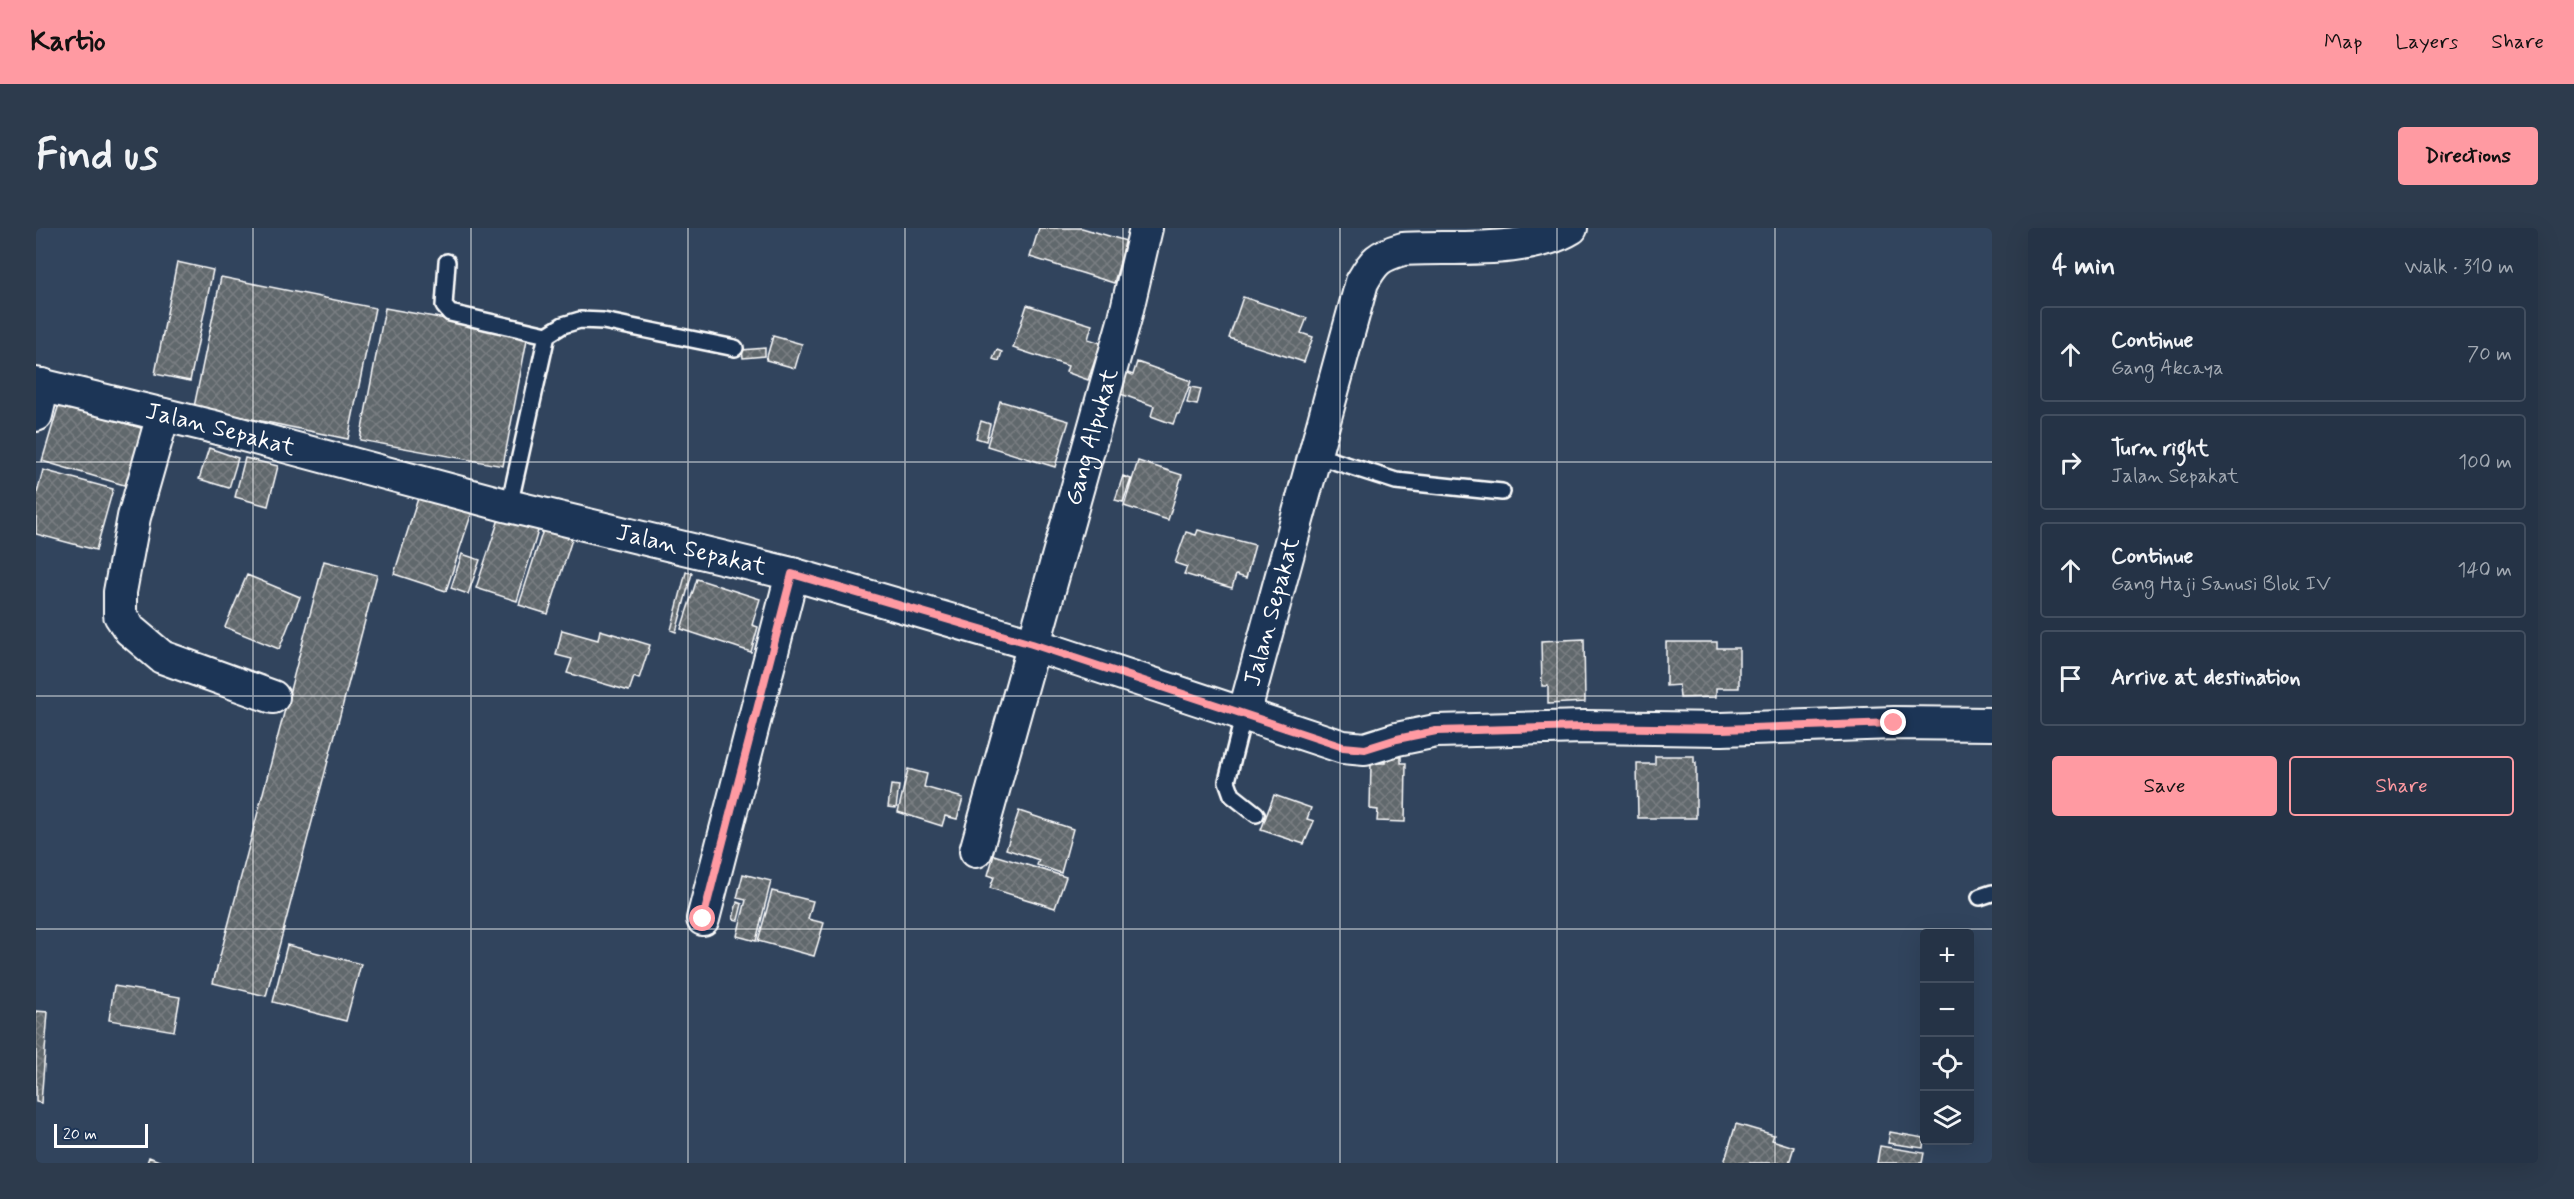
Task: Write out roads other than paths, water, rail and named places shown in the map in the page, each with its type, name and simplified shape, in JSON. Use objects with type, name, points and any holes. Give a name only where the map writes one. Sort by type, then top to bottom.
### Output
[{"type":"street","name":"Gang Alpukat","points":[[976,851],[1125,318],[1146,228]]},
{"type":"street","name":"Jalan Sepakat","points":[[38,395],[163,415],[509,506],[792,574],[1032,644],[1244,714],[1362,282],[1374,261],[1402,249],[1518,245],[1560,235],[1571,228]]},
{"type":"street","points":[[163,415],[134,517],[120,592],[120,615],[130,630],[162,657],[273,697]]},
{"type":"street","points":[[703,919],[792,574]]},
{"type":"street","points":[[1244,714],[1343,747],[1365,749],[1397,739],[1436,731],[1585,727],[1722,729],[1894,723],[1992,724]]},
{"type":"lane","points":[[447,262],[444,306],[450,313],[547,335]]},
{"type":"lane","points":[[509,506],[547,335],[563,324],[580,320],[603,321],[735,348]]},
{"type":"lane","points":[[1315,455],[1396,481],[1502,492]]},
{"type":"lane","points":[[1244,714],[1227,781],[1232,795],[1256,814]]}]
